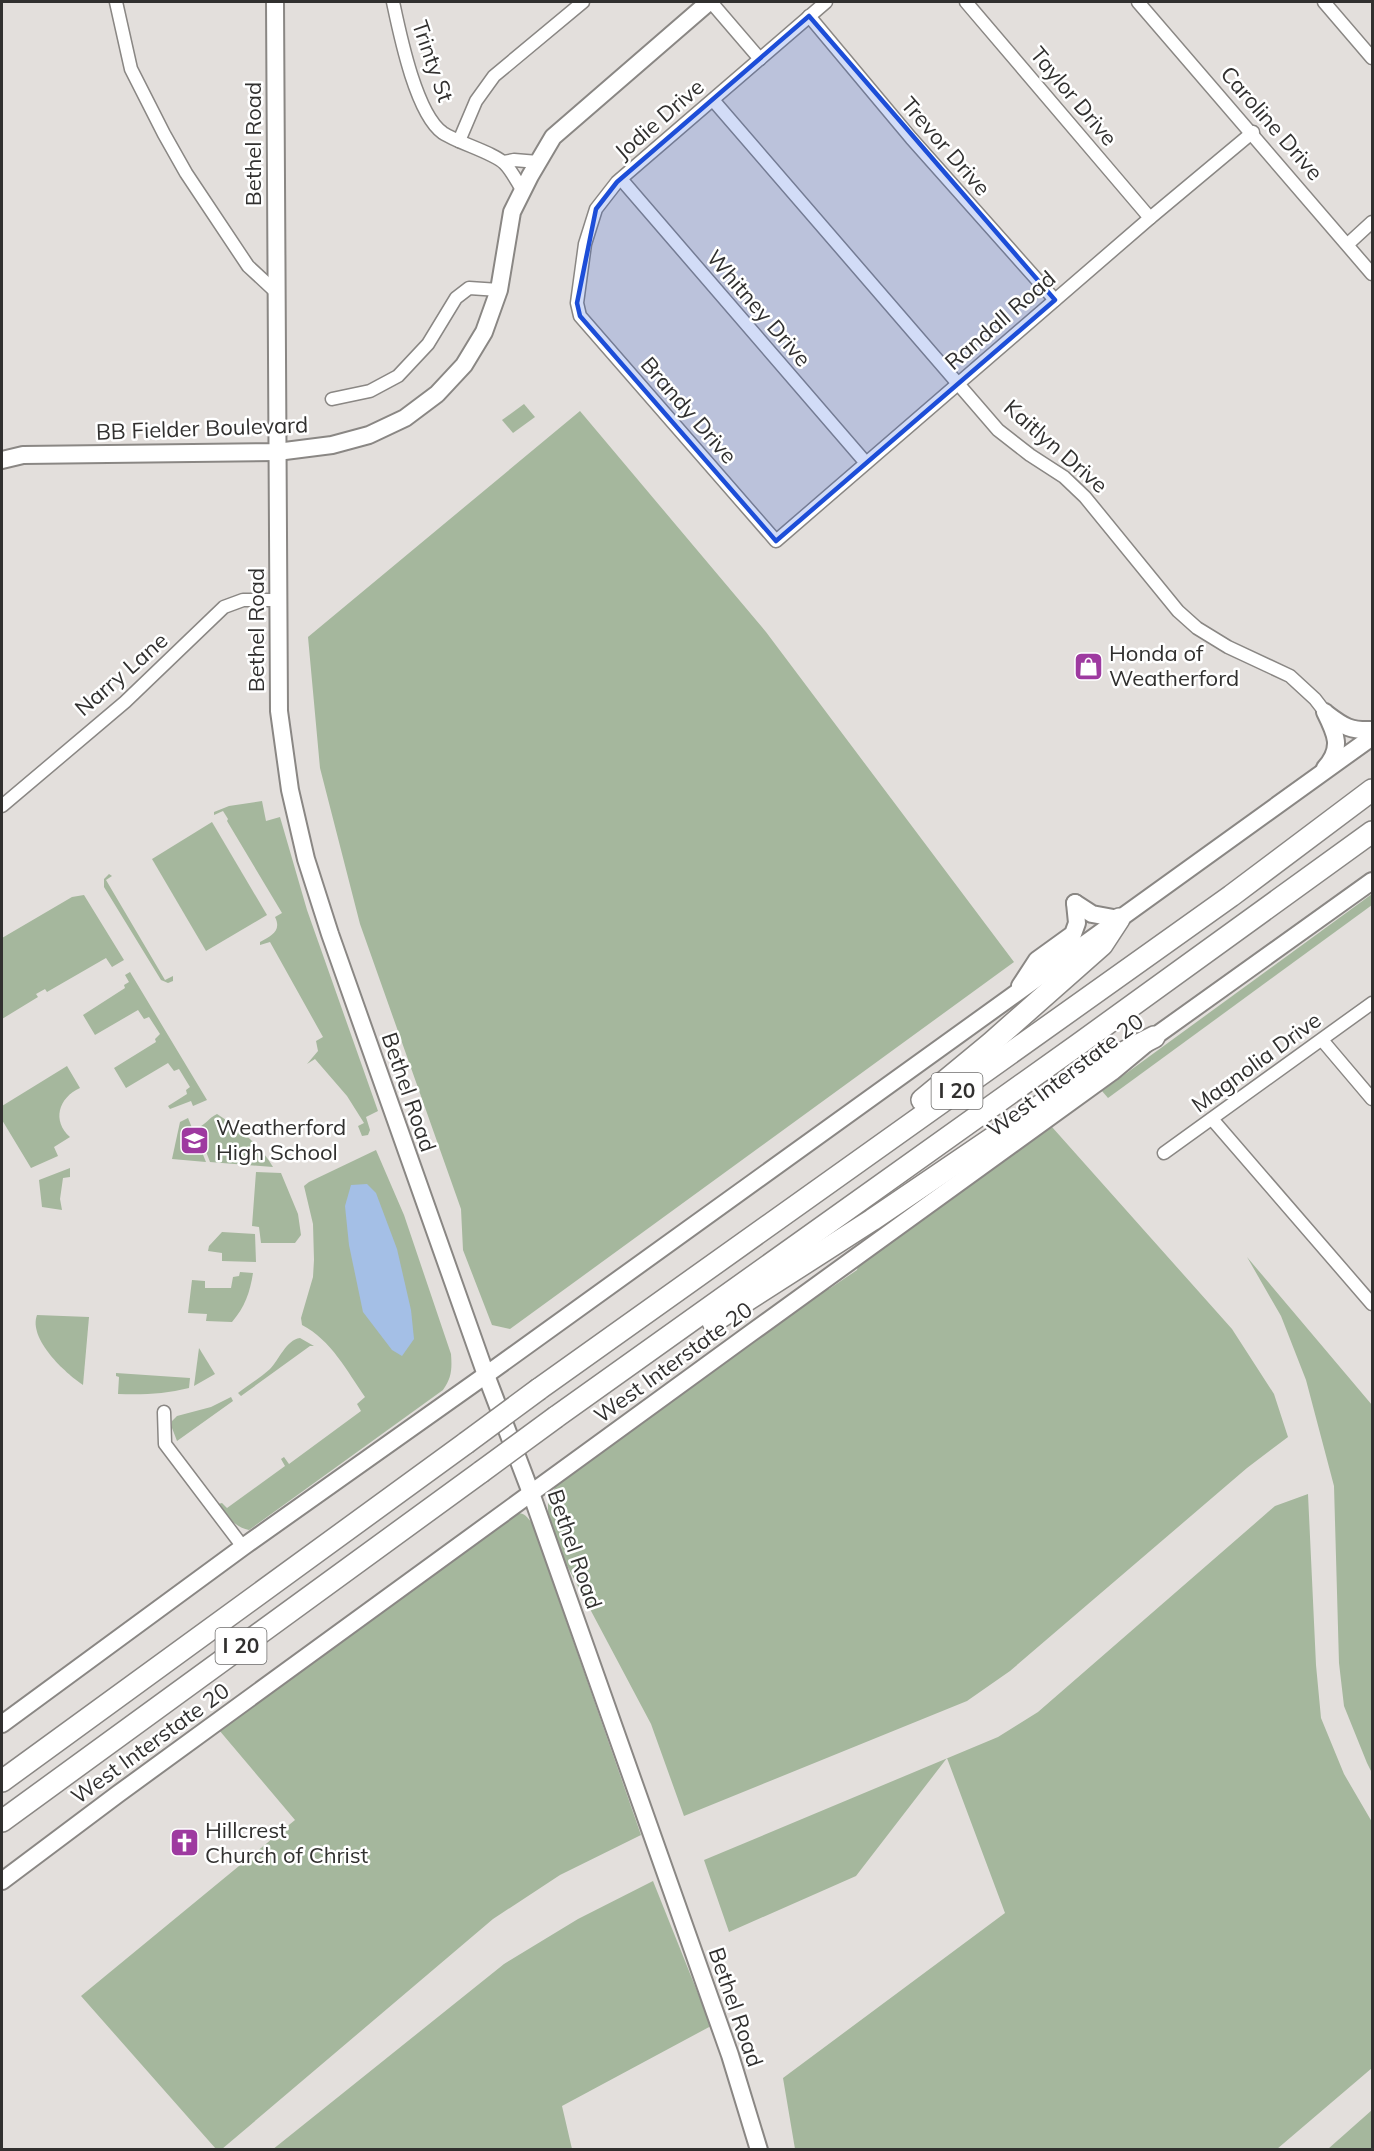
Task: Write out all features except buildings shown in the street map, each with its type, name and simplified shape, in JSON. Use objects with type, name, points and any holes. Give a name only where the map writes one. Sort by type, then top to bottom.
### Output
[{"type":"highway","name":"I 20","points":[[2,1781],[539,1389],[1231,896],[1372,790]]},
{"type":"highway","name":"I 20","points":[[2,1821],[556,1417],[1372,832]]},
{"type":"highway","points":[[840,1174],[858,1148],[920,1102],[991,1043],[1102,945],[1119,919]]},
{"type":"highway","points":[[650,1351],[682,1340],[759,1294],[1103,1063],[1154,1037]]},
{"type":"main road","name":"Bethel Road","points":[[275,2],[279,711],[290,790],[306,859],[333,945],[486,1375],[531,1493],[726,2044],[759,2150]]},
{"type":"main road","name":"BB Fielder Boulevard","points":[[2,460],[23,455],[277,452],[332,445],[369,435],[405,418],[437,394],[464,364],[484,332],[499,290],[512,212],[553,137],[710,2]]},
{"type":"main road","name":"Kaitlyn Drive","points":[[1325,712],[1341,725],[1353,730],[1372,729]]},
{"type":"main road","name":"Kaitlyn Drive","points":[[1314,780],[1334,755],[1337,744],[1325,712]]},
{"type":"main road","points":[[2,1724],[243,1547],[486,1375],[1372,737]]},
{"type":"main road","name":"West Interstate 20","points":[[2,1881],[118,1794],[1112,1072],[1154,1037],[1372,881]]},
{"type":"main road","points":[[1013,995],[1037,960],[1072,934],[1077,923],[1075,903],[1092,915],[1119,919]]},
{"type":"street","points":[[116,2],[131,69],[164,134],[186,173],[248,266],[276,292]]},
{"type":"street","name":"Trinty St","points":[[393,2],[421,103],[435,127],[504,162],[514,160],[538,162]]},
{"type":"street","points":[[459,141],[476,101],[494,76],[583,2]]},
{"type":"street","points":[[710,2],[760,59]]},
{"type":"street","name":"Jodie Drive","points":[[577,303],[585,244],[596,209],[621,179],[826,2]]},
{"type":"street","name":"Taylor Drive","points":[[966,2],[1150,218]]},
{"type":"street","name":"Caroline Drive","points":[[1138,2],[1372,274]]},
{"type":"street","points":[[1324,2],[1372,58]]},
{"type":"street","name":"Trevor Drive","points":[[809,16],[911,138],[1055,300]]},
{"type":"street","name":"Kaitlyn Drive","points":[[713,100],[998,430],[1030,455],[1064,477],[1085,497],[1178,611],[1197,628],[1228,647],[1290,676],[1315,699],[1325,712]]},
{"type":"street","name":"Randall Road","points":[[776,541],[1252,132]]},
{"type":"street","points":[[504,162],[523,191]]},
{"type":"street","name":"Whitney Drive","points":[[621,179],[866,464]]},
{"type":"street","points":[[1348,244],[1372,222]]},
{"type":"street","points":[[332,399],[370,391],[398,376],[428,344],[456,297],[469,288],[499,290]]},
{"type":"street","name":"Brandy Drive","points":[[577,303],[580,316],[776,541]]},
{"type":"street","name":"Narry Lane","points":[[2,806],[125,702],[224,607],[243,600],[278,600]]},
{"type":"street","name":"Magnolia Drive","points":[[1164,1153],[1372,1003]]},
{"type":"street","points":[[1322,1040],[1372,1099]]},
{"type":"street","points":[[1212,1119],[1372,1304]]},
{"type":"street","points":[[164,1413],[165,1444],[243,1547]]},
{"type":"highlighted area","points":[[809,16],[1055,300],[776,541],[580,316],[577,303],[596,209],[617,182]]},
{"type":"green space","points":[[524,404],[535,417],[513,433],[502,420]]},
{"type":"green space","points":[[580,411],[766,632],[1014,962],[510,1329],[492,1325],[463,1250],[461,1209],[360,924],[320,768],[308,637]]},
{"type":"green space","points":[[262,801],[266,821],[280,817],[307,910],[378,1111],[366,1117],[370,1130],[368,1135],[362,1136],[358,1126],[364,1123],[347,1096],[315,1059],[307,1064],[318,1051],[316,1041],[323,1037],[270,942],[260,945],[260,942],[274,932],[277,926],[275,917],[282,913],[223,811],[214,815],[214,812],[229,806]]},
{"type":"green space","points":[[212,822],[267,915],[206,951],[152,859]]},
{"type":"green space","points":[[109,874],[112,876],[106,880],[165,980],[173,976],[173,981],[168,983],[161,980],[104,887],[104,879]]},
{"type":"green space","points":[[1372,894],[1372,905],[1108,1098],[1102,1091]]},
{"type":"green space","points":[[84,895],[124,960],[112,967],[106,958],[47,992],[45,989],[36,994],[38,997],[2,1019],[2,938],[72,897]]},
{"type":"green space","points":[[130,972],[207,1100],[193,1106],[191,1101],[170,1109],[168,1106],[187,1094],[186,1090],[190,1087],[179,1069],[174,1071],[168,1063],[126,1088],[114,1068],[156,1042],[155,1039],[160,1034],[149,1017],[144,1019],[138,1010],[95,1035],[83,1015],[125,988],[124,985],[129,982],[125,975]]},
{"type":"green space","points":[[67,1066],[80,1088],[67,1098],[60,1110],[61,1124],[70,1137],[54,1147],[58,1156],[31,1168],[2,1120],[2,1106]]},
{"type":"green space","points":[[217,1114],[248,1137],[273,1167],[210,1162],[197,1128]]},
{"type":"green space","points":[[188,1118],[206,1162],[172,1159],[180,1122]]},
{"type":"green space","points":[[1052,1127],[1232,1329],[1274,1394],[1288,1437],[1247,1468],[1010,1671],[967,1701],[684,1816],[651,1724],[564,1560],[548,1516],[548,1502],[556,1485],[827,1288],[829,1289],[857,1270],[858,1266]]},
{"type":"green space","points":[[376,1150],[404,1215],[451,1354],[450,1377],[443,1390],[249,1530],[244,1529],[232,1521],[218,1504],[222,1503],[227,1508],[285,1466],[281,1459],[284,1457],[289,1464],[361,1411],[357,1404],[365,1397],[345,1367],[322,1339],[302,1325],[301,1318],[313,1277],[314,1260],[313,1224],[304,1186]]},
{"type":"green space","points":[[70,1168],[70,1177],[63,1178],[60,1199],[62,1210],[42,1207],[39,1180]]},
{"type":"green space","points":[[256,1172],[281,1173],[298,1214],[301,1235],[295,1243],[261,1243],[259,1227],[252,1226]]},
{"type":"green space","points":[[222,1232],[255,1234],[256,1262],[222,1261],[222,1253],[208,1251],[209,1246]]},
{"type":"green space","points":[[1247,1257],[1372,1405],[1372,1773],[1344,1706],[1339,1663],[1334,1486],[1306,1380],[1281,1316]]},
{"type":"green space","points":[[240,1272],[253,1273],[246,1299],[232,1322],[206,1321],[207,1314],[188,1313],[192,1280],[205,1281],[205,1288],[231,1288],[233,1277],[239,1276]]},
{"type":"green space","points":[[37,1315],[89,1317],[83,1385],[58,1364],[43,1345],[36,1324]]},
{"type":"green space","points":[[300,1338],[314,1346],[310,1346],[241,1396],[238,1393],[270,1369],[287,1346]]},
{"type":"green space","points":[[199,1348],[215,1374],[194,1386]]},
{"type":"green space","points":[[116,1373],[190,1378],[189,1388],[154,1394],[118,1394],[119,1377]]},
{"type":"green space","points":[[231,1397],[233,1401],[177,1441],[172,1421],[177,1416],[211,1407]]},
{"type":"green space","points":[[1308,1494],[1316,1665],[1321,1718],[1344,1774],[1372,1822],[1372,2068],[1277,2149],[795,2149],[783,2078],[1005,1913],[947,1758],[998,1737],[1038,1712],[1275,1506]]},
{"type":"green space","points":[[517,1513],[527,1517],[532,1523],[641,1835],[560,1875],[493,1919],[222,2149],[216,2149],[81,1996],[295,1820],[219,1730]]},
{"type":"green space","points":[[947,1758],[856,1876],[729,1932],[704,1860]]},
{"type":"green space","points":[[653,1881],[711,2026],[562,2106],[572,2149],[272,2150],[504,1964],[578,1919]]},
{"type":"green space","points":[[1372,2110],[1372,2149],[1328,2149]]},
{"type":"water","points":[[367,1184],[376,1193],[397,1249],[411,1310],[414,1339],[402,1356],[392,1350],[363,1312],[349,1245],[345,1206],[351,1185]]},
{"type":"place","name":"Honda of Weatherford","points":[[1088,666]]},
{"type":"place","name":"Weatherford High School","points":[[195,1140]]},
{"type":"place","name":"Hillcrest Church of Christ","points":[[184,1843]]}]
